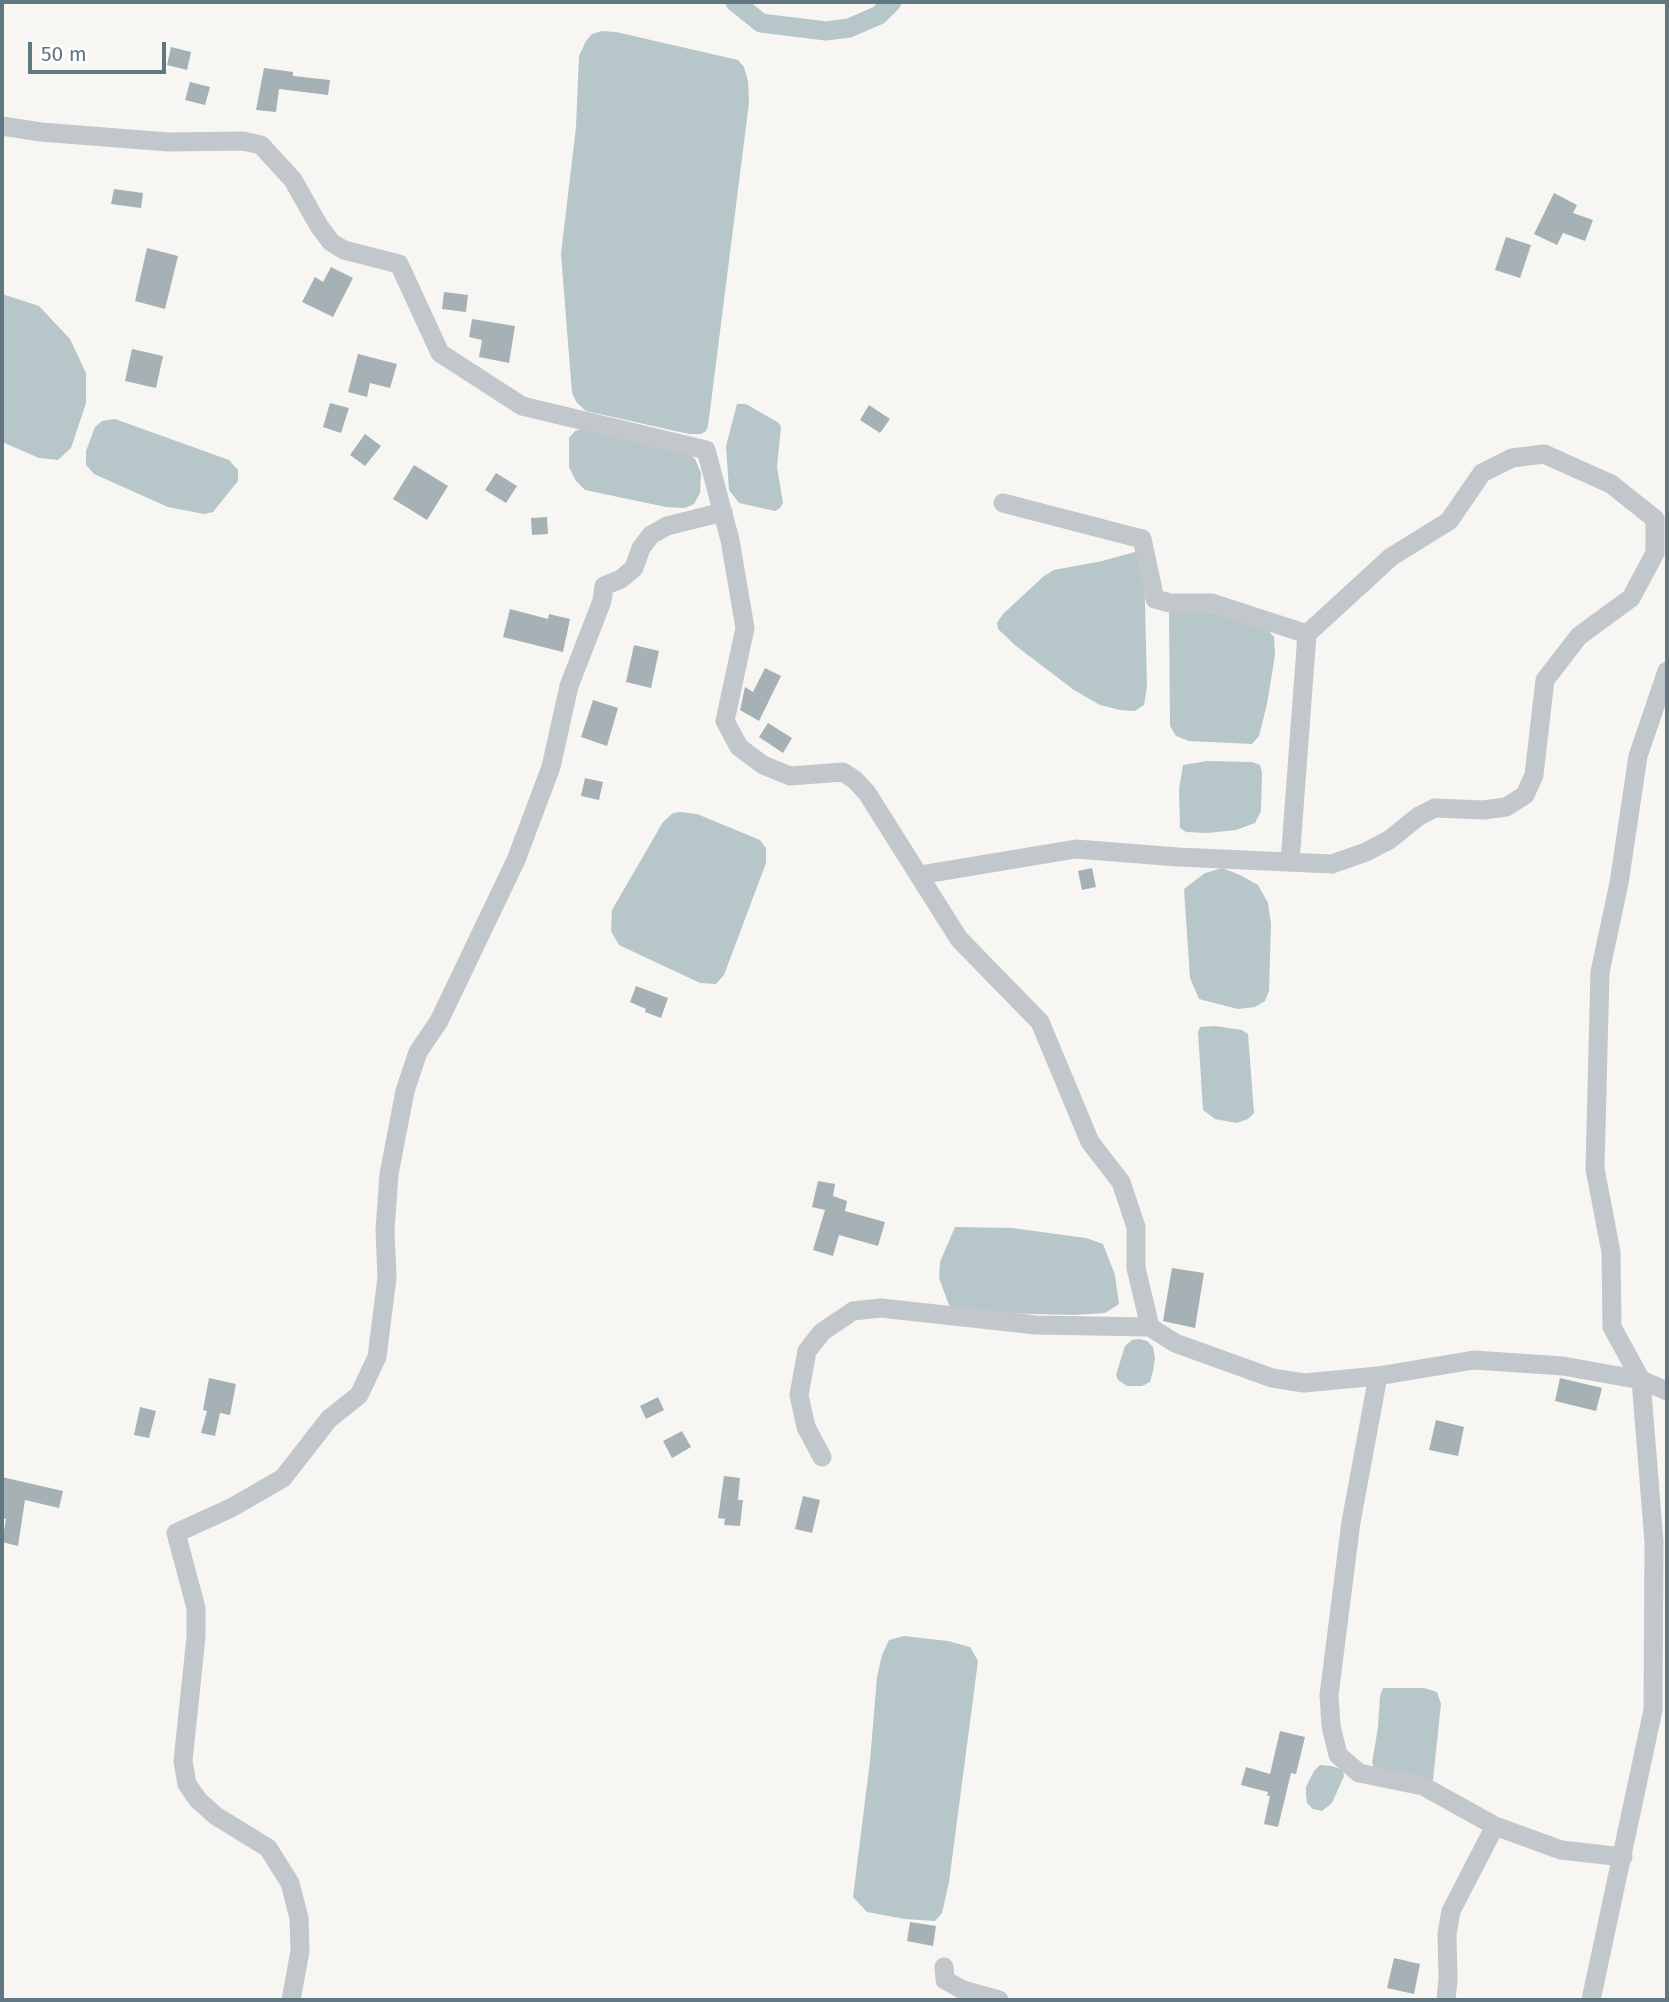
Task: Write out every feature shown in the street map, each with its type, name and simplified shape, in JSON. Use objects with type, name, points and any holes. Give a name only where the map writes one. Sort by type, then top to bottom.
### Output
[{"type":"street","points":[[2,126],[41,132],[168,142],[243,141],[261,145],[293,180],[331,242],[344,250],[399,264],[440,352],[522,406],[706,450],[730,540],[745,628],[725,721],[738,747],[763,765],[790,776],[843,772],[855,780],[867,793],[959,939],[1040,1022],[1090,1142],[1121,1182],[1136,1227],[1136,1268],[1150,1327]]},
{"type":"street","points":[[920,875],[1076,849],[1178,857],[1332,864],[1390,840],[1419,816],[1435,808],[1482,810],[1506,807],[1525,795],[1534,775],[1545,680],[1579,636],[1631,598],[1655,553],[1655,519],[1611,484],[1544,454],[1512,458],[1482,473],[1449,521],[1391,557],[1307,634],[1290,862]]},
{"type":"street","points":[[1003,503],[1142,539],[1155,598],[1170,603],[1212,603],[1307,634]]},
{"type":"street","points":[[290,2000],[300,1951],[299,1918],[290,1883],[268,1848],[216,1816],[198,1800],[187,1784],[183,1762],[197,1637],[196,1608],[176,1533],[231,1508],[283,1478],[329,1419],[359,1395],[377,1357],[387,1277],[385,1230],[389,1174],[405,1091],[418,1052],[439,1021],[516,860],[551,767],[569,686],[602,601],[604,586],[621,579],[634,568],[641,548],[652,535],[667,526],[723,512]]},
{"type":"street","points":[[1591,2000],[1653,1710],[1654,1542],[1640,1380],[1612,1327],[1611,1252],[1595,1169],[1600,972],[1619,883],[1638,756],[1667,671]]},
{"type":"street","points":[[822,1457],[806,1427],[799,1395],[807,1350],[822,1332],[853,1311],[881,1308],[1036,1325],[1150,1327],[1175,1343],[1272,1378],[1304,1383],[1378,1376],[1474,1360],[1563,1366],[1640,1380],[1667,1391]]},
{"type":"street","points":[[1378,1376],[1351,1522],[1329,1695],[1331,1726],[1338,1755],[1359,1773],[1423,1786],[1495,1826],[1560,1850],[1623,1857]]},
{"type":"street","points":[[1446,2000],[1447,1934],[1451,1911],[1495,1826]]},
{"type":"street","points":[[943,1967],[945,1980],[963,1990],[999,2000]]},
{"type":"shaded area","points":[[602,31],[738,60],[744,67],[748,81],[749,103],[708,426],[701,434],[689,434],[586,411],[577,403],[572,393],[561,254],[576,127],[579,56],[592,34]]},
{"type":"shaded area","points":[[2,294],[39,306],[70,339],[86,373],[86,403],[71,448],[58,460],[39,458],[2,442]]},
{"type":"shaded area","points":[[737,404],[746,404],[779,423],[781,427],[777,467],[783,503],[775,511],[739,503],[729,490],[726,446]]},
{"type":"shaded area","points":[[115,419],[229,460],[238,470],[238,481],[213,512],[204,514],[168,507],[94,474],[86,465],[86,451],[95,427],[102,421]]},
{"type":"shaded area","points":[[585,428],[688,453],[695,459],[701,473],[700,493],[694,504],[685,508],[666,507],[585,490],[576,481],[569,467],[569,438],[575,431]]},
{"type":"shaded area","points":[[1135,552],[1144,562],[1147,687],[1144,705],[1135,711],[1100,705],[1074,690],[1016,646],[998,629],[997,623],[1003,614],[1054,570]]},
{"type":"shaded area","points":[[1169,608],[1204,611],[1251,621],[1265,627],[1274,637],[1275,655],[1267,704],[1259,736],[1252,744],[1189,741],[1176,736],[1170,726]]},
{"type":"shaded area","points":[[1207,761],[1252,762],[1260,765],[1261,811],[1255,823],[1236,830],[1207,833],[1186,832],[1180,828],[1179,789],[1183,765]]},
{"type":"shaded area","points":[[673,813],[697,814],[760,840],[766,848],[766,863],[724,975],[716,984],[700,983],[619,945],[611,931],[612,910],[663,822]]},
{"type":"shaded area","points":[[1222,868],[1258,885],[1268,903],[1271,924],[1269,991],[1265,1001],[1255,1007],[1238,1009],[1199,999],[1190,978],[1184,889],[1205,873]]},
{"type":"shaded area","points":[[1200,1027],[1242,1030],[1248,1034],[1254,1113],[1248,1119],[1237,1123],[1215,1119],[1203,1110],[1198,1032]]},
{"type":"shaded area","points":[[955,1227],[1012,1228],[1086,1238],[1103,1244],[1115,1275],[1119,1304],[1105,1313],[1073,1315],[957,1312],[949,1305],[939,1278],[940,1262]]},
{"type":"shaded area","points":[[1132,1340],[1147,1341],[1153,1347],[1153,1371],[1150,1382],[1142,1386],[1127,1386],[1118,1380],[1116,1375],[1125,1346]]},
{"type":"shaded area","points":[[904,1636],[948,1641],[970,1647],[978,1661],[949,1882],[942,1913],[935,1921],[867,1912],[853,1897],[870,1761],[877,1677],[889,1640]]},
{"type":"shaded area","points":[[1383,1688],[1424,1688],[1437,1692],[1441,1704],[1433,1780],[1375,1769],[1372,1763]]},
{"type":"shaded area","points":[[1320,1765],[1343,1770],[1344,1776],[1332,1803],[1322,1811],[1313,1809],[1307,1803],[1306,1794],[1306,1787]]},
{"type":"building","points":[[171,47],[191,52],[187,70],[167,65]]},
{"type":"building","points":[[264,68],[293,72],[293,76],[330,80],[328,95],[279,89],[276,112],[256,110]]},
{"type":"building","points":[[190,82],[210,87],[205,105],[185,100]]},
{"type":"building","points":[[114,189],[143,193],[141,208],[111,204]]},
{"type":"building","points":[[1554,193],[1577,205],[1573,213],[1593,220],[1585,241],[1563,233],[1557,245],[1534,234]]},
{"type":"building","points":[[1506,237],[1531,245],[1520,278],[1495,270]]},
{"type":"building","points":[[147,248],[178,256],[165,309],[135,301]]},
{"type":"building","points":[[331,267],[353,278],[333,317],[302,302],[315,277],[323,282]]},
{"type":"building","points":[[444,292],[468,295],[466,312],[442,309]]},
{"type":"building","points":[[472,319],[515,326],[509,363],[479,357],[482,340],[469,337]]},
{"type":"building","points":[[132,349],[163,356],[156,388],[125,381]]},
{"type":"building","points":[[358,354],[397,364],[390,388],[370,383],[367,397],[348,392]]},
{"type":"building","points":[[330,403],[349,408],[341,433],[323,427]]},
{"type":"building","points":[[869,405],[890,419],[880,433],[860,420]]},
{"type":"building","points":[[365,434],[381,446],[365,466],[350,455]]},
{"type":"building","points":[[414,465],[448,486],[427,520],[393,499]]},
{"type":"building","points":[[496,473],[517,486],[506,503],[485,490]]},
{"type":"building","points":[[547,517],[548,534],[532,535],[531,518]]},
{"type":"building","points":[[510,609],[548,619],[549,614],[570,619],[563,652],[503,637]]},
{"type":"building","points":[[634,645],[659,651],[651,688],[626,682]]},
{"type":"building","points":[[765,668],[781,676],[759,721],[740,710],[745,687],[753,692]]},
{"type":"building","points":[[593,700],[618,708],[607,746],[581,737]]},
{"type":"building","points":[[768,723],[792,738],[783,753],[759,737]]},
{"type":"building","points":[[585,778],[603,782],[599,800],[581,796]]},
{"type":"building","points":[[1092,868],[1096,887],[1082,890],[1078,871]]},
{"type":"building","points":[[636,986],[668,998],[661,1018],[630,1002]]},
{"type":"building","points":[[818,1181],[835,1184],[833,1196],[847,1201],[845,1211],[885,1222],[878,1246],[839,1235],[833,1256],[813,1250],[825,1210],[812,1207]]},
{"type":"building","points":[[1172,1268],[1204,1273],[1195,1328],[1163,1321]]},
{"type":"building","points":[[209,1378],[236,1384],[230,1415],[220,1413],[215,1436],[201,1433],[207,1411],[203,1410]]},
{"type":"building","points":[[1560,1378],[1602,1388],[1596,1411],[1555,1401]]},
{"type":"building","points":[[658,1397],[664,1410],[646,1419],[640,1406]]},
{"type":"building","points":[[140,1407],[156,1411],[149,1438],[134,1435]]},
{"type":"building","points":[[1436,1420],[1464,1427],[1458,1456],[1429,1450]]},
{"type":"building","points":[[682,1431],[691,1447],[672,1458],[663,1441]]},
{"type":"building","points":[[724,1476],[740,1478],[738,1500],[743,1500],[740,1526],[724,1525],[725,1519],[718,1518]]},
{"type":"building","points":[[2,1477],[63,1491],[59,1508],[25,1500],[18,1546],[2,1542],[6,1519],[2,1518]]},
{"type":"building","points":[[803,1496],[820,1500],[812,1533],[795,1529]]},
{"type":"building","points":[[1280,1731],[1305,1737],[1296,1774],[1291,1773],[1278,1827],[1264,1824],[1270,1796],[1267,1796],[1268,1792],[1241,1785],[1246,1767],[1270,1774]]},
{"type":"building","points":[[910,1922],[936,1926],[933,1946],[907,1941]]},
{"type":"building","points":[[1394,1958],[1420,1964],[1414,1994],[1387,1988]]},
{"type":"waterway","points":[[735,2],[761,23],[826,31],[849,28],[879,15],[892,2]]}]
